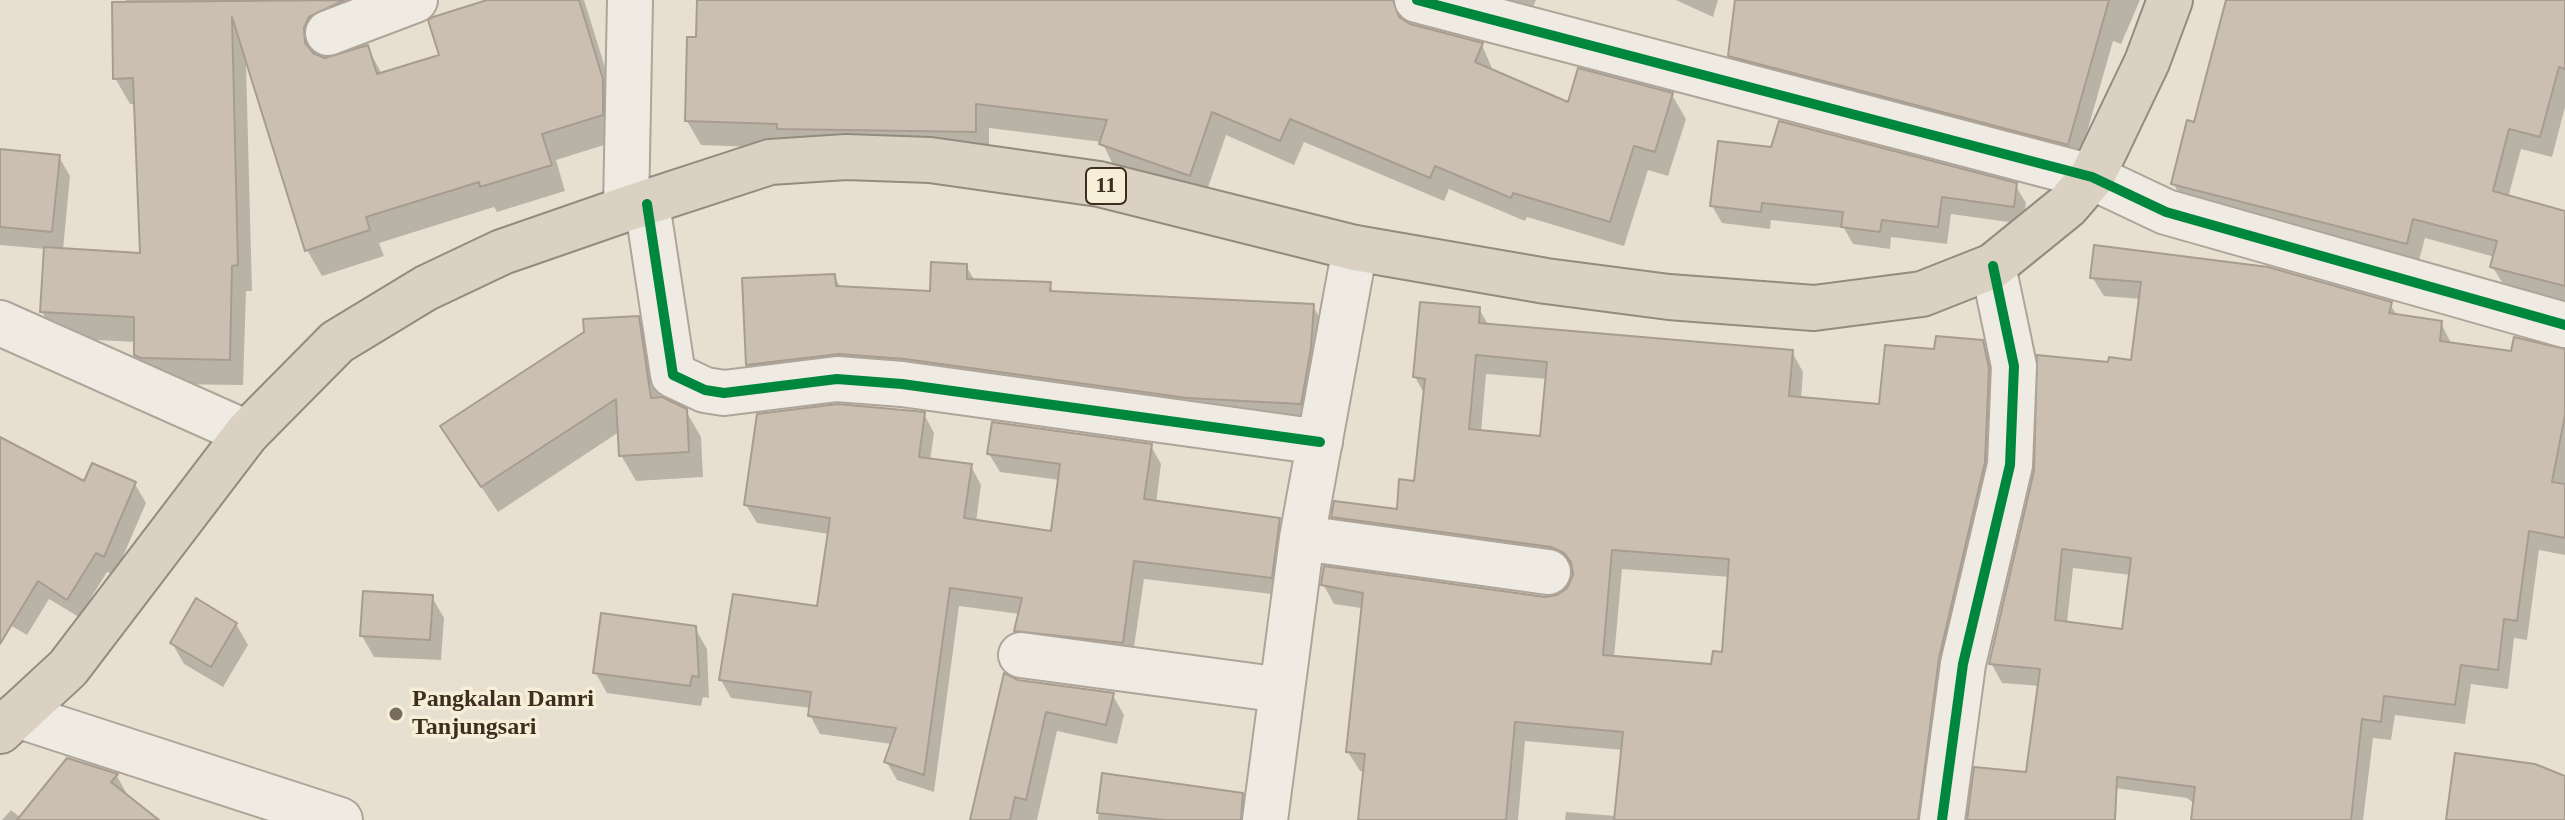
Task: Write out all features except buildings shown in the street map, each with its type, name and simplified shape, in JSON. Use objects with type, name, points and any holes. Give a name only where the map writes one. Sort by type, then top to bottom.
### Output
[{"type":"highway","name":"11","points":[[8,723],[68,668],[247,433],[337,342],[426,288],[502,252],[770,162],[846,157],[930,160],[1099,184],[1355,248],[1607,289],[1814,308],[1922,294],[1993,266],[2067,206],[2092,177],[2147,62],[2170,0]]},
{"type":"street","points":[[328,33],[415,0]]},
{"type":"street","points":[[630,0],[636,207],[673,375],[705,390],[724,393],[837,379],[902,384],[1320,442]]},
{"type":"street","points":[[1417,0],[2092,177],[2166,212],[2565,325]]},
{"type":"street","points":[[1265,820],[1302,538],[1355,248]]},
{"type":"street","points":[[1942,820],[1963,664],[2010,465],[2014,366],[1993,266]]},
{"type":"street","points":[[0,323],[247,433]]},
{"type":"street","points":[[1302,538],[1548,572]]},
{"type":"street","points":[[1021,655],[1282,690]]},
{"type":"street","points":[[8,723],[340,820]]},
{"type":"cycle path","points":[[1417,0],[2092,177],[2166,212],[2565,325]]},
{"type":"cycle path","points":[[647,204],[673,375],[705,390],[724,393],[837,379],[902,384],[1320,442]]},
{"type":"cycle path","points":[[1942,820],[1963,664],[2010,465],[2014,366],[1993,266]]},
{"type":"place","name":"Pangkalan Damri Tanjungsari","points":[[396,714]]}]
